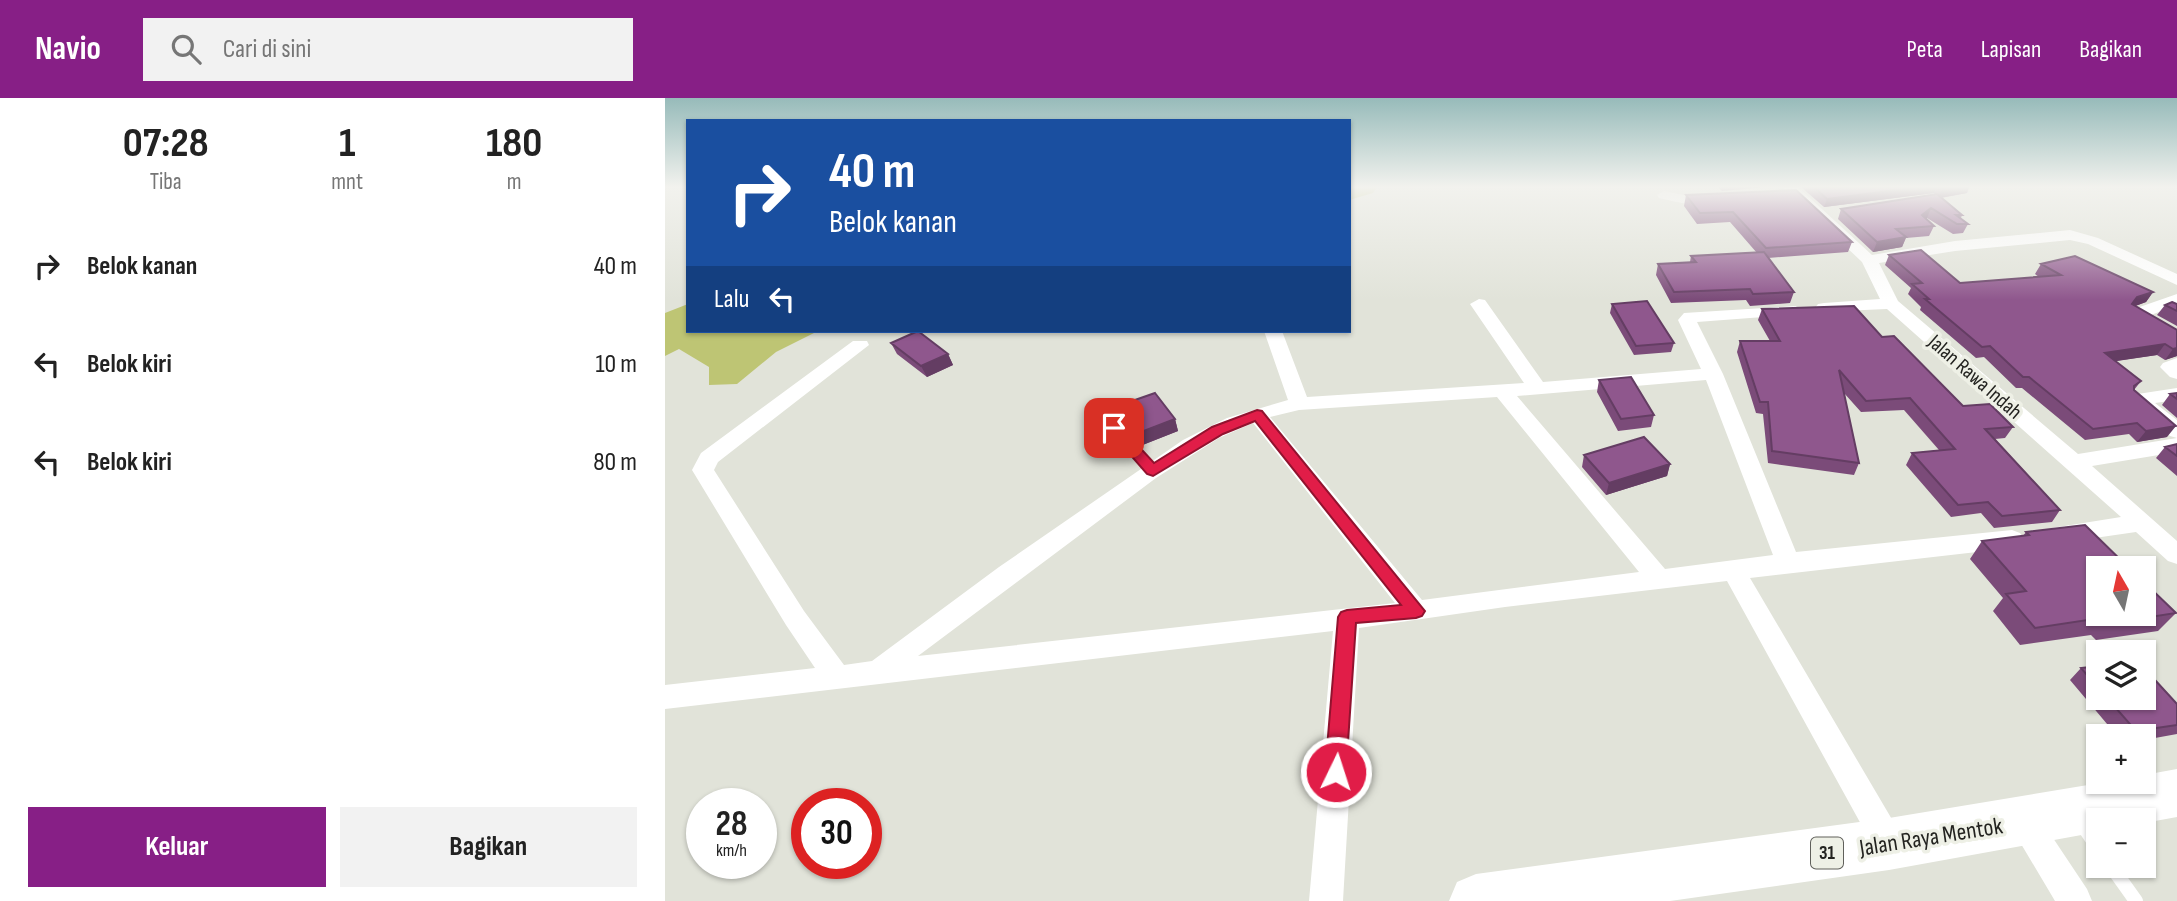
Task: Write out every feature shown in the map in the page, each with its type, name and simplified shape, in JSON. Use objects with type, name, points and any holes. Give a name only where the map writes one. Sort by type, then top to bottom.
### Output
[{"type":"highway","name":"Jalan Raya Mentok","points":[[1476,901],[1889,844],[2065,827],[2177,793]]},
{"type":"street","name":"Jalan Rawa Indah","points":[[1833,224],[1869,260],[1891,304],[2177,555]]},
{"type":"street","points":[[1937,232],[1955,246]]},
{"type":"street","points":[[1869,260],[1955,246],[2070,235],[2081,236],[2177,280]]},
{"type":"street","points":[[2177,299],[2137,314],[2177,337]]},
{"type":"street","points":[[1479,304],[1537,388]]},
{"type":"street","points":[[1788,562],[1713,374],[1687,320],[1690,317],[1891,304]]},
{"type":"street","points":[[1274,333],[1299,404]]},
{"type":"street","points":[[837,677],[795,618],[703,470],[709,458],[860,345]]},
{"type":"street","points":[[2177,364],[2170,367],[2177,373]]},
{"type":"street","points":[[877,673],[942,621],[1153,470],[1217,431],[1257,414],[1299,404],[1713,374]]},
{"type":"street","points":[[1502,391],[1659,579]]},
{"type":"street","points":[[2177,394],[2138,399],[2177,431]]},
{"type":"street","points":[[1257,414],[1416,611]]},
{"type":"street","points":[[2074,462],[2177,446]]},
{"type":"street","points":[[665,697],[1416,611],[1505,597],[1734,571],[1788,562],[2140,523]]},
{"type":"street","points":[[1734,571],[1889,844]]},
{"type":"street","points":[[1326,901],[1347,617]]},
{"type":"street","points":[[2065,827],[2075,901]]},
{"type":"lane","points":[[1114,428],[1153,470]]},
{"type":"lane","points":[[2120,878],[2136,901]]},
{"type":"shaded area","points":[[686,305],[686,333],[814,333],[776,352],[737,384],[709,385],[709,367],[679,349],[665,356],[665,313]]},
{"type":"building","points":[[1744,224],[1833,224],[1852,242],[1766,248]]},
{"type":"building","points":[[1858,224],[1934,226],[1896,229],[1906,237],[1877,242]]},
{"type":"building","points":[[1921,250],[1960,283],[2061,275],[2041,264],[2075,256],[2153,292],[2137,297],[2132,304],[2177,330],[2177,348],[2173,349],[2165,344],[2105,353],[2141,381],[2134,386],[2134,390],[2176,426],[2146,431],[2137,423],[2093,429],[2029,377],[2023,377],[1990,346],[1982,347],[1925,299],[1929,299],[1912,284],[1922,283],[1889,255]]},
{"type":"building","points":[[1764,252],[1794,292],[1753,294],[1750,289],[1674,292],[1658,264],[1696,262],[1691,256]]},
{"type":"building","points":[[1647,301],[1674,343],[1636,346],[1612,304]]},
{"type":"building","points":[[2172,302],[2177,304],[2177,311],[2165,305]]},
{"type":"building","points":[[1854,306],[1882,337],[1894,336],[1963,406],[1990,404],[2013,427],[1985,429],[2060,510],[2002,516],[1988,502],[1958,505],[1912,453],[1955,449],[1910,398],[1866,401],[1839,370],[1859,463],[1772,451],[1768,402],[1760,402],[1740,341],[1780,341],[1762,309]]},
{"type":"building","points":[[914,333],[921,333],[948,354],[921,366],[891,343]]},
{"type":"building","points":[[1631,377],[1654,415],[1621,419],[1599,380]]},
{"type":"building","points":[[1155,393],[1175,419],[1136,434],[1112,408]]},
{"type":"building","points":[[1644,437],[1670,464],[1609,483],[1584,455]]},
{"type":"building","points":[[2177,444],[2177,456],[2165,447]]},
{"type":"building","points":[[2085,525],[2117,556],[2086,556],[2086,620],[2035,628],[2006,594],[2026,591],[1982,541],[2029,535],[2026,532]]},
{"type":"building","points":[[2156,594],[2176,613],[2156,616]]},
{"type":"building","points":[[2156,681],[2177,704],[2177,725],[2156,728],[2156,724],[2130,724],[2118,710],[2156,710]]},
{"type":"route","points":[[1114,428],[1153,470],[1217,431],[1257,414],[1416,611],[1347,617],[1336,772]]}]
